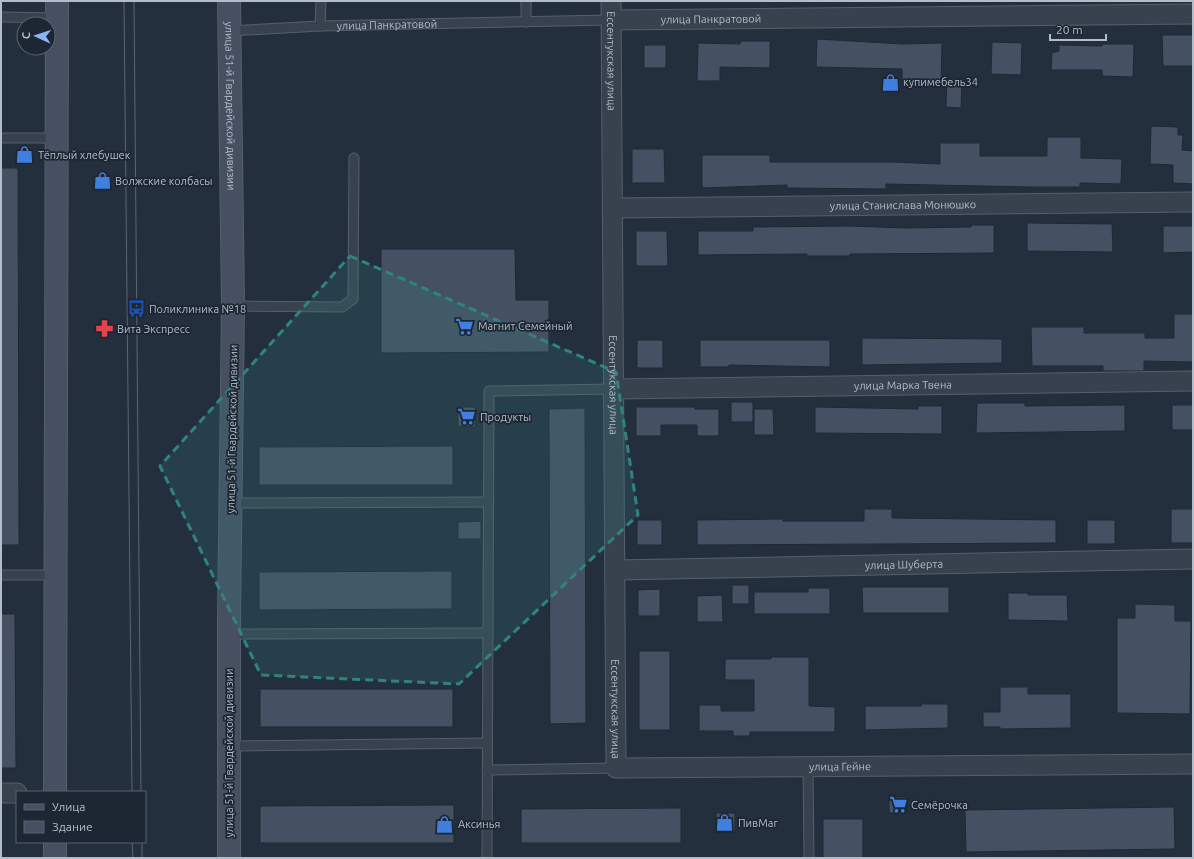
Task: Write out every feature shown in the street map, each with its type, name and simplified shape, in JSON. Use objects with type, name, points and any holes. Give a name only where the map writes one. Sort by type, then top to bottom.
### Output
[{"type":"main road","name":"улица 51-й Гвардейской дивизии","points":[[229,1],[234,306],[229,634],[229,858]]},
{"type":"main road","points":[[55,791],[57,9]]},
{"type":"main road","points":[[55,843],[55,858]]},
{"type":"street","name":"Ессентукская улица","points":[[611,1],[616,768]]},
{"type":"street","name":"улица Панкратовой","points":[[611,20],[1193,14]]},
{"type":"street","name":"улица Станислава Монюшко","points":[[612,208],[1193,202]]},
{"type":"street","name":"улица Марка Твена","points":[[614,389],[1193,381]]},
{"type":"street","name":"улица Шуберта","points":[[615,570],[1193,559]]},
{"type":"street","name":"улица Гейне","points":[[616,768],[1193,764]]},
{"type":"street","points":[[1,793],[16,793]]},
{"type":"lane","points":[[320,26],[321,1]]},
{"type":"lane","points":[[526,1],[526,22]]},
{"type":"lane","points":[[1,17],[57,9]]},
{"type":"lane","name":"улица Панкратовой","points":[[229,31],[320,26],[611,20]]},
{"type":"lane","points":[[1,138],[57,138]]},
{"type":"lane","points":[[234,306],[342,307],[353,299],[354,158]]},
{"type":"lane","points":[[487,858],[489,391],[614,389]]},
{"type":"lane","points":[[231,503],[489,502]]},
{"type":"lane","points":[[1,575],[56,575]]},
{"type":"lane","points":[[229,634],[488,633]]},
{"type":"lane","points":[[229,746],[487,743]]},
{"type":"lane","points":[[808,766],[809,858]]},
{"type":"lane","name":"улица Гейне","points":[[487,770],[616,768]]},
{"type":"highlighted area","points":[[350,256],[616,372],[638,515],[459,684],[261,675],[160,466]]},
{"type":"building","points":[[1162,35],[1193,35],[1193,66],[1163,66]]},
{"type":"building","points":[[817,39],[902,44],[942,43],[941,83],[902,82],[902,69],[816,67]]},
{"type":"building","points":[[740,41],[770,41],[770,68],[720,67],[720,81],[697,81],[698,43],[740,44]]},
{"type":"building","points":[[992,42],[1022,43],[1021,75],[991,74]]},
{"type":"building","points":[[1102,44],[1134,44],[1133,77],[1102,76],[1102,70],[1051,70],[1052,53],[1059,51],[1059,45],[1102,46]]},
{"type":"building","points":[[644,45],[666,45],[666,68],[644,68]]},
{"type":"building","points":[[947,78],[962,79],[961,108],[946,107]]},
{"type":"building","points":[[1151,126],[1178,127],[1178,135],[1183,135],[1182,150],[1193,151],[1193,184],[1173,183],[1173,165],[1150,164]]},
{"type":"building","points":[[1047,137],[1081,137],[1081,158],[1122,159],[1121,184],[1080,183],[1080,187],[1031,187],[886,184],[886,189],[787,188],[787,185],[702,188],[702,155],[770,155],[770,162],[893,162],[940,164],[940,143],[980,143],[980,156],[1047,156]]},
{"type":"building","points":[[632,149],[664,149],[665,183],[632,183]]},
{"type":"building","points":[[1,168],[18,168],[19,545],[1,545]]},
{"type":"building","points":[[1027,223],[1112,224],[1113,252],[1027,251]]},
{"type":"building","points":[[971,225],[994,225],[994,253],[850,254],[850,256],[807,256],[807,254],[698,255],[698,231],[753,231],[753,227],[850,226],[906,228],[971,227]]},
{"type":"building","points":[[1163,226],[1193,226],[1193,252],[1163,253]]},
{"type":"building","points":[[636,231],[667,231],[668,266],[636,266]]},
{"type":"building","name":"Магнит Семейный","points":[[381,249],[515,249],[516,300],[549,300],[549,352],[381,353]]},
{"type":"building","points":[[1174,314],[1193,314],[1193,362],[1144,361],[1144,371],[1103,371],[1103,366],[1032,366],[1031,327],[1084,327],[1084,333],[1145,333],[1145,338],[1174,338]]},
{"type":"building","points":[[862,338],[1002,339],[1002,363],[862,365]]},
{"type":"building","points":[[637,340],[663,340],[663,368],[637,368]]},
{"type":"building","points":[[700,340],[830,340],[830,367],[729,365],[729,367],[700,367]]},
{"type":"building","points":[[731,402],[753,402],[753,422],[731,422]]},
{"type":"building","points":[[977,403],[1025,403],[1025,406],[1125,405],[1125,431],[976,433]]},
{"type":"building","points":[[1172,405],[1193,405],[1193,430],[1172,430]]},
{"type":"building","points":[[918,406],[942,406],[942,434],[815,433],[815,407],[918,409]]},
{"type":"building","name":"Продукты","points":[[458,407],[475,407],[475,427],[458,426]]},
{"type":"building","points":[[636,407],[695,407],[695,409],[719,409],[719,436],[697,436],[697,425],[661,425],[661,436],[636,436]]},
{"type":"building","points":[[585,408],[586,723],[550,724],[549,409]]},
{"type":"building","points":[[754,409],[773,409],[774,435],[754,435]]},
{"type":"building","points":[[453,446],[453,485],[259,485],[259,447]]},
{"type":"building","points":[[864,509],[892,509],[892,518],[1056,520],[1056,543],[697,545],[697,520],[783,519],[783,521],[864,521]]},
{"type":"building","points":[[1171,509],[1193,509],[1193,543],[1171,543]]},
{"type":"building","points":[[637,520],[662,520],[662,545],[637,545]]},
{"type":"building","points":[[1087,520],[1115,520],[1115,544],[1087,544]]},
{"type":"building","points":[[481,521],[481,539],[458,539],[458,522]]},
{"type":"building","points":[[452,571],[452,609],[259,610],[259,572]]},
{"type":"building","points":[[732,585],[749,585],[749,604],[732,604]]},
{"type":"building","points":[[862,587],[949,587],[949,613],[863,613]]},
{"type":"building","points":[[808,588],[830,588],[830,614],[754,614],[754,592],[808,592]]},
{"type":"building","points":[[660,589],[660,616],[638,616],[638,590]]},
{"type":"building","points":[[1008,593],[1028,593],[1028,595],[1067,595],[1068,621],[1008,620]]},
{"type":"building","points":[[722,595],[723,622],[697,622],[697,596]]},
{"type":"building","points":[[1135,604],[1175,605],[1175,621],[1191,621],[1190,714],[1117,713],[1117,618],[1135,618]]},
{"type":"building","points":[[1,614],[15,614],[16,768],[1,768]]},
{"type":"building","points":[[639,651],[670,651],[670,730],[639,730]]},
{"type":"building","points":[[771,657],[809,657],[809,706],[835,707],[835,732],[750,732],[750,736],[733,736],[733,731],[699,731],[699,705],[721,705],[721,711],[754,711],[754,680],[725,680],[725,659],[771,659]]},
{"type":"building","points":[[1000,687],[1028,687],[1028,694],[1071,694],[1071,728],[1000,729],[1000,727],[983,727],[983,712],[1000,712]]},
{"type":"building","points":[[260,689],[453,689],[453,727],[260,727]]},
{"type":"building","points":[[921,704],[948,704],[948,728],[865,730],[865,706],[921,706]]},
{"type":"building","name":"Семёрочка","points":[[889,797],[906,797],[906,813],[889,813]]},
{"type":"building","points":[[454,805],[454,843],[260,843],[260,806]]},
{"type":"building","points":[[1174,807],[1175,849],[966,852],[965,810]]},
{"type":"building","points":[[681,808],[681,843],[521,843],[521,809]]},
{"type":"building","name":"ПивМаг","points":[[716,813],[735,813],[735,832],[716,832]]},
{"type":"building","points":[[823,819],[863,819],[863,858],[823,858]]},
{"type":"tram line","points":[[124,1],[132,791]]},
{"type":"tram line","points":[[134,1],[141,791]]},
{"type":"tram line","points":[[132,843],[133,858]]},
{"type":"tram line","points":[[142,843],[142,858]]},
{"type":"place","name":"купимебель34","points":[[890,82]]},
{"type":"place","name":"Тёплый хлебушек","points":[[25,155]]},
{"type":"place","name":"Волжские колбасы","points":[[102,181]]},
{"type":"place","name":"Поликлиника №18","points":[[136,309]]},
{"type":"place","name":"Магнит Семейный","points":[[465,326]]},
{"type":"place","name":"Вита Экспресс","points":[[104,329]]},
{"type":"place","name":"Продукты","points":[[467,417]]},
{"type":"place","name":"Семёрочка","points":[[898,805]]},
{"type":"place","name":"ПивМаг","points":[[725,823]]},
{"type":"place","name":"Аксинья","points":[[445,824]]}]
